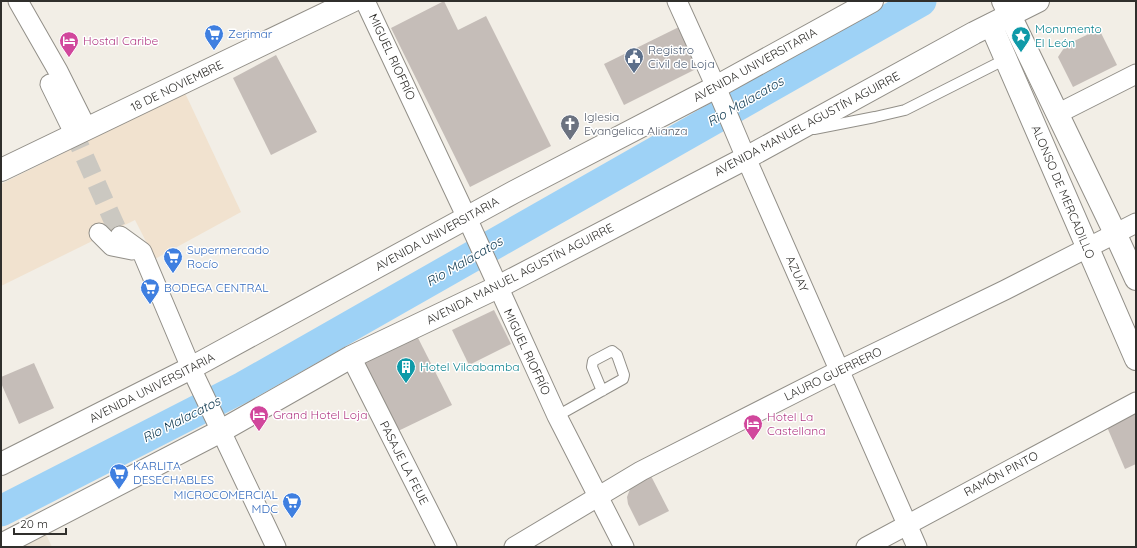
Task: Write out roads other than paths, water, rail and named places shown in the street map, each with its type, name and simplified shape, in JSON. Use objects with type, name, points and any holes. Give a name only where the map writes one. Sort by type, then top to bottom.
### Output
[{"type":"main road","name":"18 DE NOVIEMBRE","points":[[1,170],[80,130],[352,1]]},
{"type":"main road","name":"AVENIDA UNIVERSITARIA","points":[[1,464],[192,368],[469,223],[521,188],[719,94],[872,1]]},
{"type":"main road","name":"AVENIDA MANUEL AGUSTÍN AGUIRRE","points":[[1,545],[221,431],[351,357],[496,284],[744,154],[792,133],[1003,12],[1038,1]]},
{"type":"main road","name":"ALONSO DE MERCADILLO","points":[[1003,12],[1006,59],[1136,359]]},
{"type":"main road","points":[[1003,12],[1042,82],[1136,279]]},
{"type":"main road","points":[[1020,93],[1042,82]]},
{"type":"street","points":[[18,1],[58,71],[80,130]]},
{"type":"street","name":"MIGUEL RIOFRÍO","points":[[365,1],[557,416],[624,547]]},
{"type":"street","name":"AZUAY","points":[[677,1],[917,547]]},
{"type":"street","points":[[1057,114],[1136,74]]},
{"type":"street","name":"LAURO GUERRERO","points":[[514,547],[641,472],[840,370],[1005,290],[1136,223]]},
{"type":"street","points":[[98,233],[112,246],[142,252]]},
{"type":"street","points":[[120,236],[142,252],[192,368],[276,547]]},
{"type":"street","name":"PASAJE LA FEUE","points":[[351,357],[447,547]]},
{"type":"street","name":"RAMÓN PINTO","points":[[866,547],[1136,402]]},
{"type":"lane","points":[[792,133],[905,110],[1006,59]]},
{"type":"lane","points":[[557,416],[602,391]]},
{"type":"waterway","name":"Rio Malacatos","points":[[1,511],[243,387],[921,1]]},
{"type":"tunnel","points":[[73,131],[120,236]]},
{"type":"place","name":"Zerimar","points":[[214,51]]},
{"type":"place","name":"Monumento El León","points":[[1021,53]]},
{"type":"place","name":"Hostal Caribe","points":[[69,58]]},
{"type":"place","name":"Registro Civil de Loja","points":[[634,74]]},
{"type":"place","name":"Iglesia Evangelica Alianza","points":[[570,141]]},
{"type":"place","name":"Supermercado Rocío","points":[[173,274]]},
{"type":"place","name":"BODEGA CENTRAL","points":[[150,305]]},
{"type":"place","name":"Hotel Vilcabamba","points":[[406,384]]},
{"type":"place","name":"Grand Hotel Loja","points":[[259,432]]},
{"type":"place","name":"Hotel La Castellana","points":[[753,441]]},
{"type":"place","name":"KARLITA DESECHABLES","points":[[119,490]]},
{"type":"place","name":"MICROCOMERCIAL MDC","points":[[292,519]]}]
